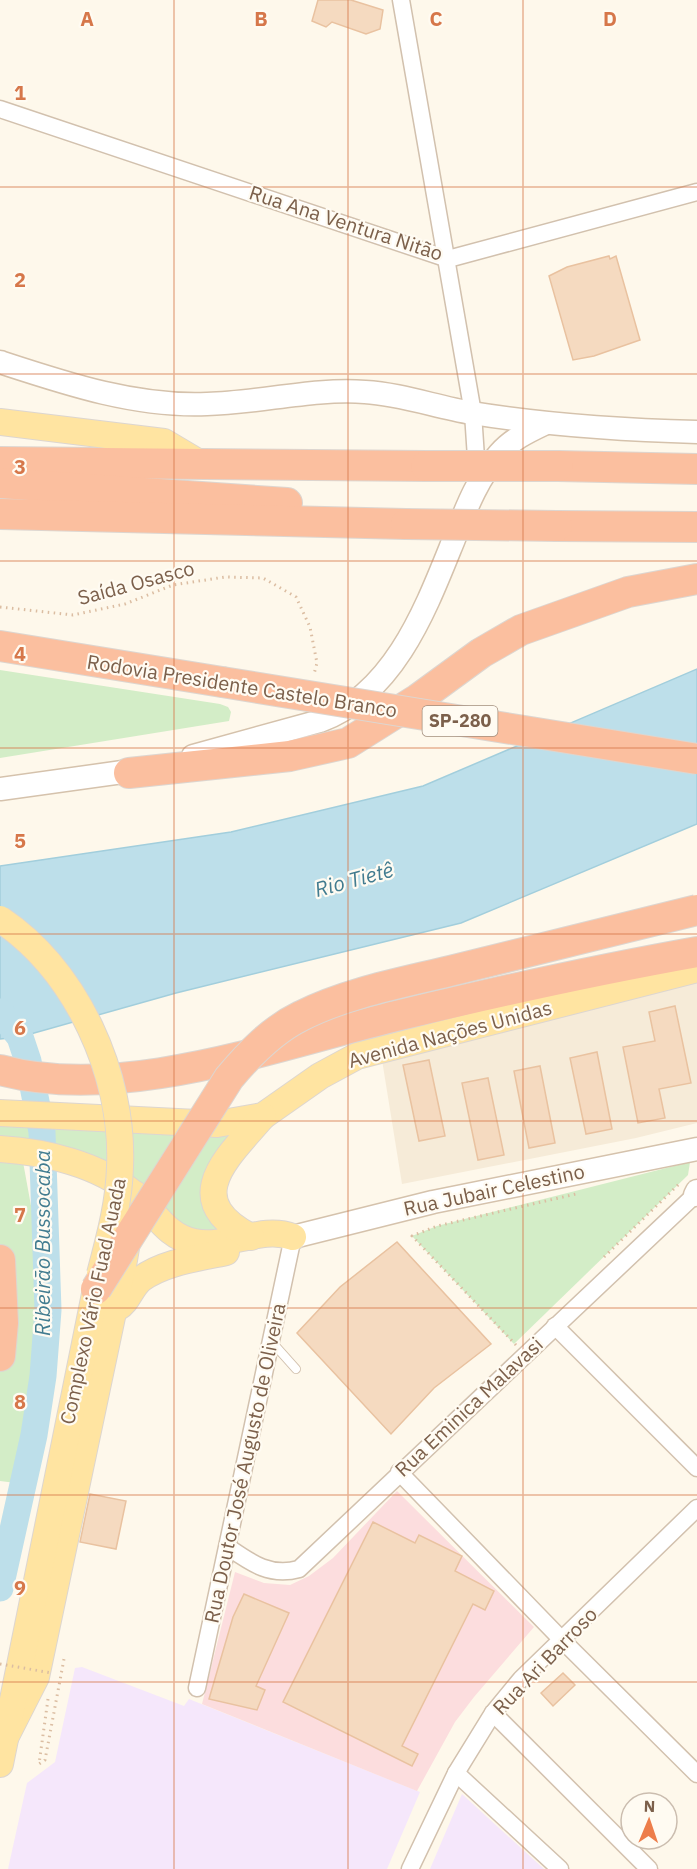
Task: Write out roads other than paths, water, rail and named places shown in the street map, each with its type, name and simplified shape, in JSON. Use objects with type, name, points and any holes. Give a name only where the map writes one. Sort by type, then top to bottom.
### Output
[{"type":"highway","points":[[0,462],[697,469]]},
{"type":"highway","points":[[0,483],[301,504],[356,523]]},
{"type":"highway","points":[[0,514],[406,524],[697,527]]},
{"type":"highway","points":[[0,532],[76,533],[100,518]]},
{"type":"highway","points":[[129,773],[290,756],[348,743],[418,699],[481,653],[521,630],[628,592],[697,579]]},
{"type":"highway","points":[[0,630],[33,636],[62,657]]},
{"type":"highway","name":"Rodovia Presidente Castelo Branco","points":[[0,646],[697,759]]},
{"type":"highway","points":[[104,1300],[229,1078],[246,1057],[278,1030],[301,1016],[332,1004],[399,984],[697,910]]},
{"type":"highway","points":[[0,1070],[40,1078],[127,1077],[211,1063],[589,971],[697,952]]},
{"type":"highway","points":[[0,1260],[3,1323],[0,1356]]},
{"type":"main road","points":[[0,362],[78,386],[159,403],[210,404],[362,391],[473,413],[544,424],[697,432]]},
{"type":"main road","points":[[0,422],[164,442],[201,464]]},
{"type":"main road","points":[[0,789],[129,773],[320,721],[338,715],[362,699],[390,665],[412,629],[434,586],[477,485],[500,453],[513,441],[544,424]]},
{"type":"main road","name":"Complexo Vário Fuad Auada","points":[[0,919],[39,953],[90,1026],[113,1093],[120,1132],[120,1167],[104,1300],[29,1611],[0,1764]]},
{"type":"main road","name":"Avenida Nações Unidas","points":[[6,1113],[217,1124],[263,1116],[320,1076],[357,1056],[697,969]]},
{"type":"main road","points":[[251,1237],[234,1228],[226,1220],[216,1204],[213,1189],[215,1175],[263,1116]]},
{"type":"main road","points":[[7,1148],[68,1160],[115,1181],[135,1194],[164,1227],[176,1236],[193,1242],[214,1244],[280,1232],[293,1237]]},
{"type":"main road","name":"Rua Jubair Celestino","points":[[293,1237],[433,1202],[696,1152]]},
{"type":"main road","points":[[6,1736],[28,1697],[36,1677],[46,1664],[104,1300],[124,1260],[135,1194]]},
{"type":"main road","points":[[104,1300],[123,1305],[134,1285],[153,1272],[198,1258],[293,1237]]},
{"type":"street","points":[[400,0],[448,259],[473,413],[477,485]]},
{"type":"street","name":"Rua Ana Ventura Nitão","points":[[0,109],[448,259],[697,192]]},
{"type":"street","name":"Rua Eminica Malavasi","points":[[228,1547],[264,1570],[290,1572],[299,1569],[520,1350],[555,1326],[692,1191]]},
{"type":"street","name":"Rua Doutor José Augusto de Oliveira","points":[[197,1688],[293,1237]]},
{"type":"street","points":[[555,1326],[697,1468]]},
{"type":"street","points":[[399,1472],[563,1641],[697,1774]]},
{"type":"street","name":"Rua Ari Barroso","points":[[410,1869],[456,1773],[493,1713],[521,1680],[697,1508]]},
{"type":"street","points":[[493,1713],[649,1869]]},
{"type":"street","points":[[456,1773],[560,1869]]},
{"type":"lane","points":[[271,1341],[296,1369]]},
{"type":"water","name":"Rio Tietê","points":[[697,669],[697,824],[461,923],[176,993],[20,1037],[0,1039],[0,866],[231,832],[423,786]]},
{"type":"waterway","name":"Ribeirão Bussocaba","points":[[0,1012],[20,1037],[28,1061],[42,1132],[48,1310],[43,1376],[34,1435],[0,1588]]}]
